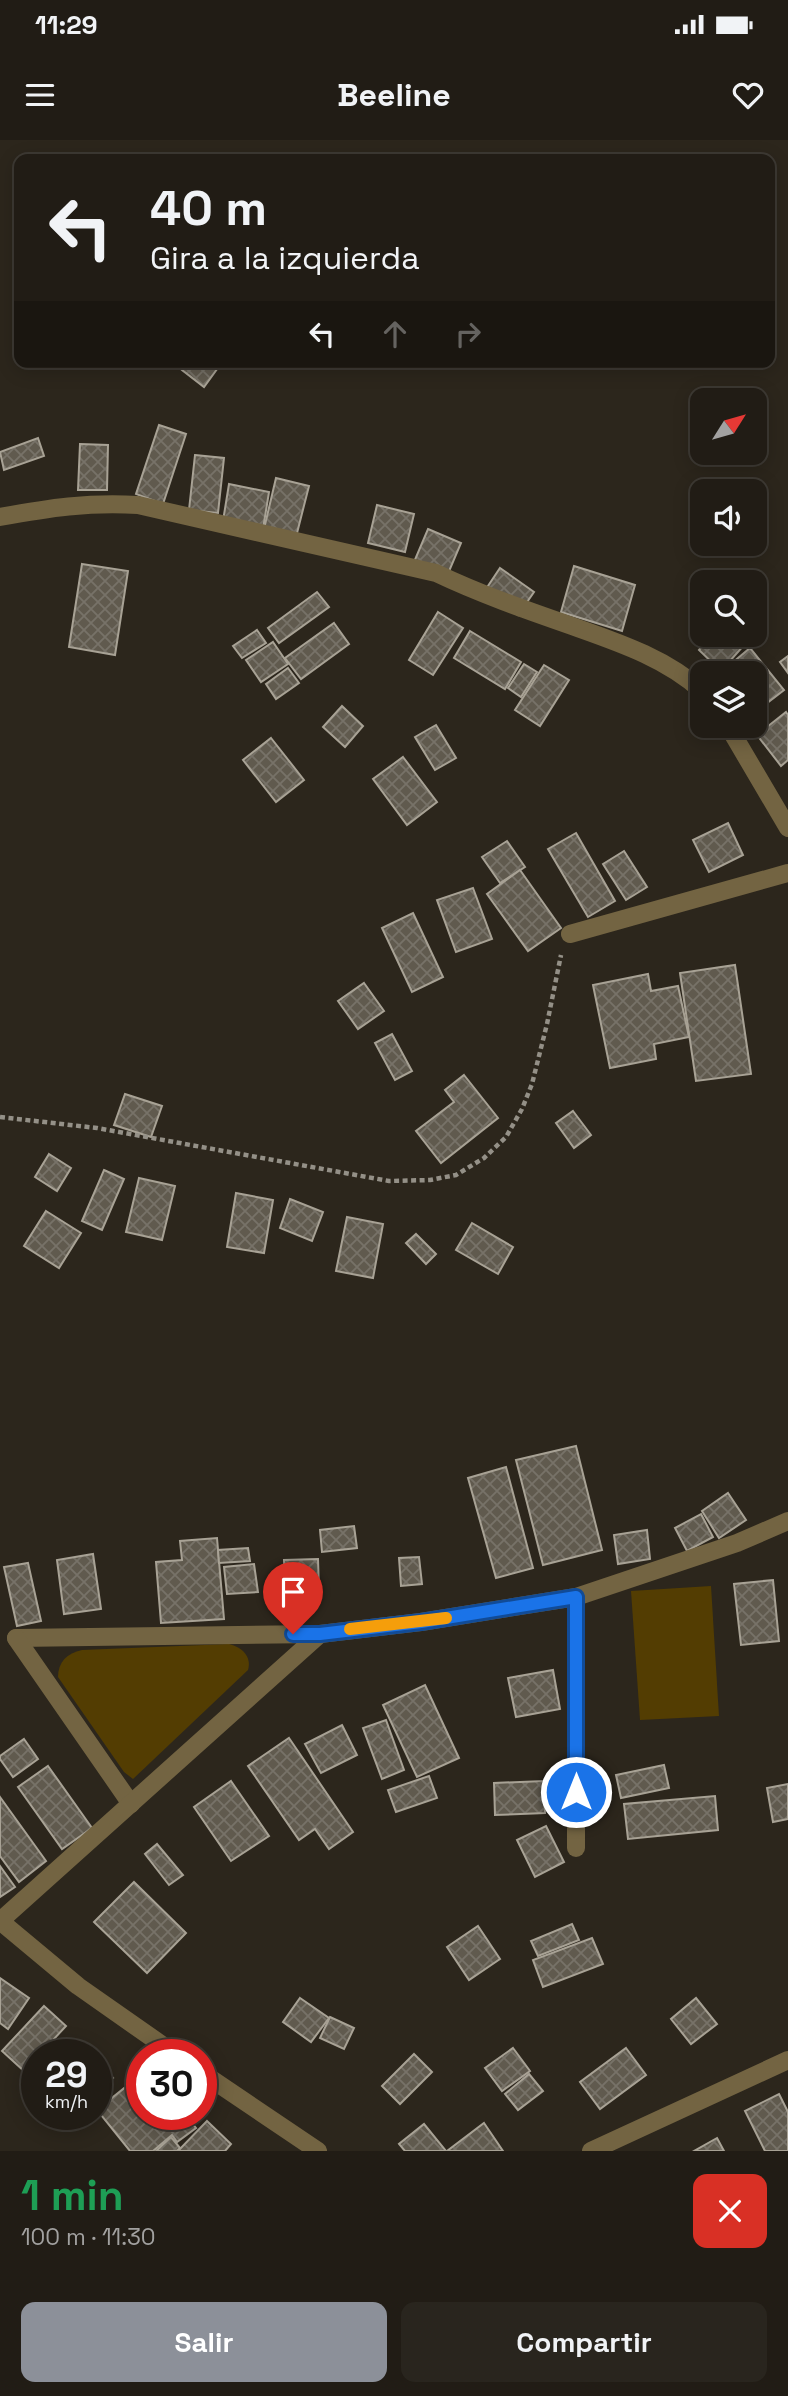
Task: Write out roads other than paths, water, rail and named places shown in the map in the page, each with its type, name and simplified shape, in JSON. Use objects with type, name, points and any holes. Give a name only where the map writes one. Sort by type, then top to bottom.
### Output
[{"type":"street","points":[[0,517],[65,505],[138,505],[436,573],[474,591],[633,648],[690,682]]},
{"type":"street","points":[[735,738],[788,828]]},
{"type":"street","points":[[570,934],[788,873]]},
{"type":"street","points":[[131,1804],[16,1637],[320,1634],[421,1622],[576,1597],[737,1543],[788,1521]]},
{"type":"street","points":[[576,1597],[576,1848]]},
{"type":"street","points":[[154,2039],[78,1986],[0,1921],[320,1634]]},
{"type":"street","points":[[592,2151],[788,2060]]},
{"type":"street","points":[[217,2083],[318,2151]]}]
